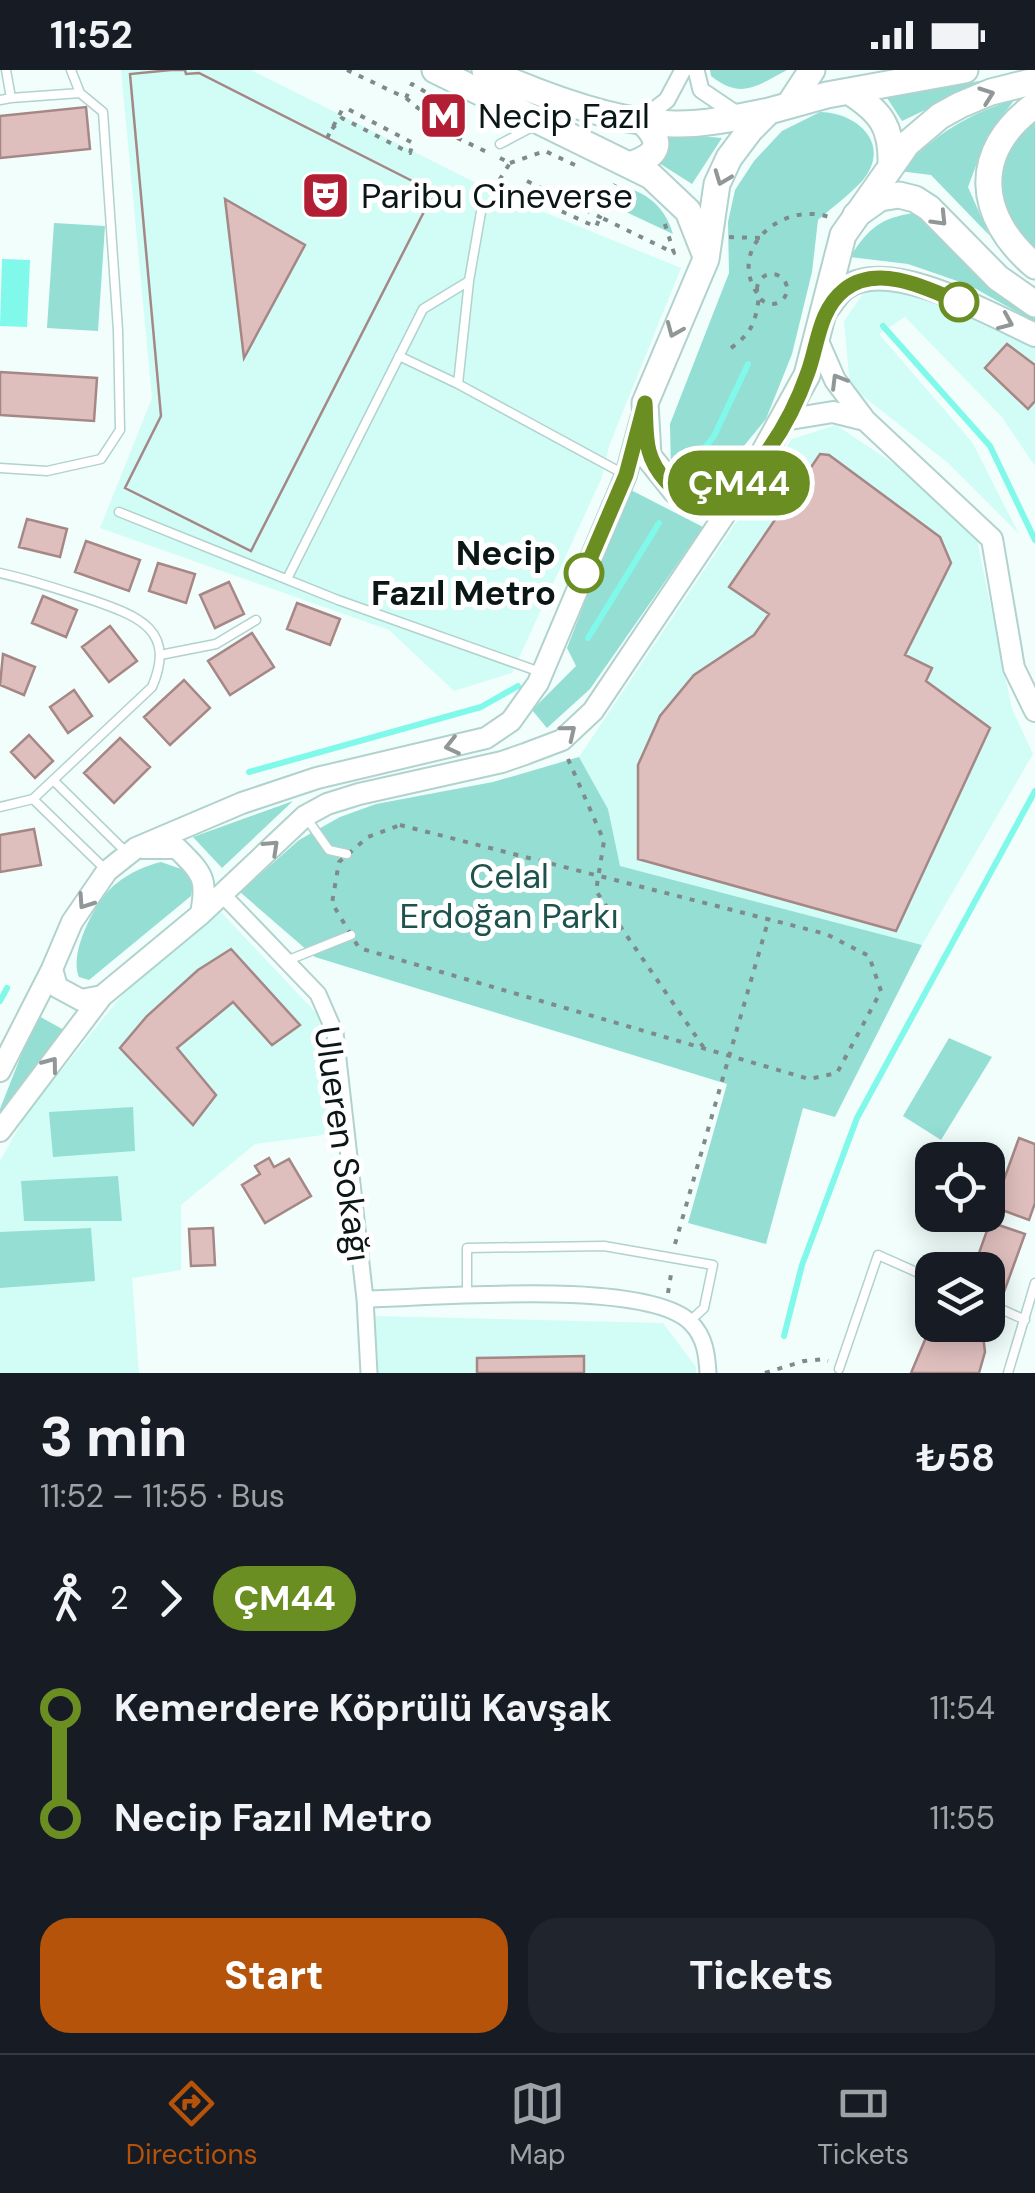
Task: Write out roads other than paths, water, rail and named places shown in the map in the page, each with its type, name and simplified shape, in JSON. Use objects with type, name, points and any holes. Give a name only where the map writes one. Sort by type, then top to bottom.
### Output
[{"type":"main road","points":[[435,70],[542,122],[628,177],[651,176],[688,212],[708,248]]},
{"type":"main road","points":[[484,70],[564,101],[641,120],[676,124],[742,116],[964,70]]},
{"type":"main road","points":[[812,70],[730,158],[717,184],[708,248],[645,403],[648,456],[676,492],[694,496],[717,494],[754,471],[807,375],[825,312],[833,264],[852,220],[906,144],[940,116],[991,92],[1035,81]]},
{"type":"main road","points":[[850,92],[869,104],[884,123],[891,139],[891,164]]},
{"type":"main road","points":[[1035,105],[1002,135],[993,155],[988,186],[1005,236],[1035,266]]},
{"type":"main road","points":[[628,177],[653,153],[657,142],[654,132],[641,120]]},
{"type":"main road","points":[[852,220],[880,198],[915,199],[929,208],[998,278],[1035,304]]},
{"type":"main road","points":[[825,312],[845,288],[865,280],[892,278],[926,288],[1035,335]]},
{"type":"street","points":[[641,120],[667,100],[684,70]]},
{"type":"street","points":[[696,70],[702,90],[742,116]]},
{"type":"street","points":[[817,339],[835,380],[865,420],[992,538],[1014,668],[1035,711]]},
{"type":"street","points":[[0,1071],[72,922],[106,871],[132,851],[227,809],[318,778],[486,738],[511,721],[542,672],[626,475],[645,403]]},
{"type":"street","points":[[784,420],[833,412],[865,420]]},
{"type":"street","points":[[0,1130],[102,996],[200,914],[305,816],[359,794],[502,762],[560,741],[593,712],[754,471]]},
{"type":"street","points":[[132,851],[177,848],[201,872],[206,890],[200,914]]},
{"type":"street","name":"Ulueren Sokağı","points":[[222,894],[318,994],[335,1033],[369,1373]]},
{"type":"street","points":[[52,970],[57,987],[80,1000],[102,996]]},
{"type":"street","points":[[364,1300],[614,1295],[666,1308],[690,1322],[705,1346],[708,1373]]},
{"type":"lane","points":[[6,70],[11,98]]},
{"type":"lane","points":[[0,468],[47,471],[101,459],[120,430],[118,330],[104,112],[80,93],[71,70]]},
{"type":"lane","points":[[0,100],[80,93]]},
{"type":"lane","points":[[500,144],[542,122]]},
{"type":"lane","points":[[458,384],[481,212]]},
{"type":"lane","points":[[287,580],[423,309],[469,281]]},
{"type":"lane","points":[[399,356],[626,475]]},
{"type":"lane","points":[[119,512],[287,580],[542,672]]},
{"type":"lane","points":[[0,573],[50,584],[129,613],[151,630],[160,654],[152,687],[34,799],[0,807]]},
{"type":"lane","points":[[160,654],[216,644],[256,620]]},
{"type":"lane","points":[[53,780],[132,851]]},
{"type":"lane","points":[[34,799],[106,871]]},
{"type":"lane","points":[[305,816],[329,850],[347,854]]},
{"type":"lane","points":[[286,961],[352,935]]},
{"type":"lane","points":[[467,1297],[467,1248],[604,1246],[713,1265],[704,1308],[690,1322]]},
{"type":"lane","points":[[839,1369],[878,1255],[915,1271]]},
{"type":"lane","points":[[1008,1373],[1035,1284]]},
{"type":"lane","points":[[1005,1311],[1025,1320]]},
{"type":"waterway","points":[[883,326],[990,446],[1035,540]]},
{"type":"waterway","points":[[691,465],[714,436],[748,364]]},
{"type":"waterway","points":[[588,638],[659,523]]},
{"type":"waterway","points":[[249,772],[481,707],[518,686]]},
{"type":"waterway","points":[[784,1336],[802,1265],[857,1118],[1035,791]]},
{"type":"waterway","points":[[0,1001],[7,988]]},
{"type":"place","name":"Necip Fazıl","points":[[443,116]]},
{"type":"place","name":"Paribu Cineverse","points":[[326,196]]},
{"type":"place","name":"Necip Fazıl Metro","points":[[584,573]]},
{"type":"park label","name":"Celal Erdoğan Parkı","points":[[509,896]]}]
